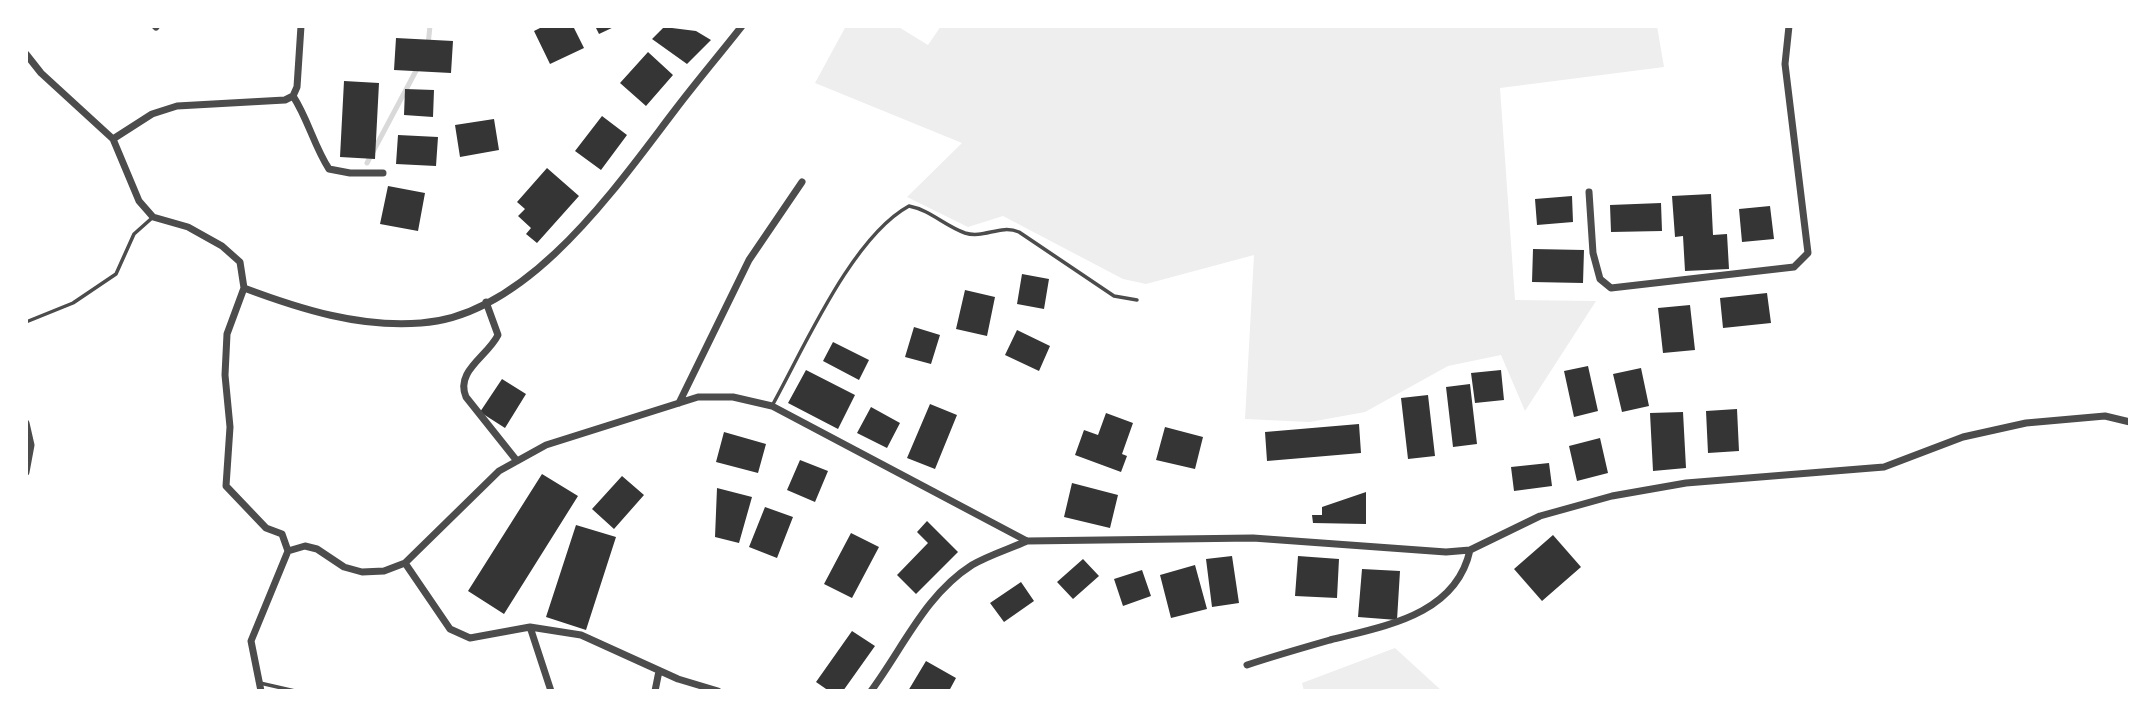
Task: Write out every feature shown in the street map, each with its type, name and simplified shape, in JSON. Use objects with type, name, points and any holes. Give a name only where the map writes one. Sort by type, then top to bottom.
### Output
[{"type":"street","points":[[113,139],[152,114],[177,106],[285,100],[293,96],[297,88],[301,26]]},
{"type":"street","points":[[244,288],[299,308],[375,323],[422,323],[459,314],[486,302],[563,247],[603,204],[742,26]]},
{"type":"street","points":[[1589,192],[1593,253],[1600,279],[1611,288],[1794,267],[1808,253],[1785,64],[1789,26]]},
{"type":"street","points":[[26,54],[40,73],[113,139],[139,201],[153,217],[188,227],[222,246],[240,262],[244,288],[227,334],[225,375],[230,427],[226,486],[266,528],[282,534],[288,551],[251,641],[260,687]]},
{"type":"street","points":[[293,96],[306,116],[319,154],[329,169],[350,173],[383,173]]},
{"type":"street","points":[[679,403],[749,260],[803,182]]},
{"type":"street","points":[[486,302],[498,334],[492,346],[464,375],[461,386],[466,397],[517,461]]},
{"type":"street","points":[[288,551],[305,546],[317,549],[344,567],[362,572],[384,571],[405,563],[499,471],[517,461],[546,445],[698,397],[733,397],[772,406],[1027,541]]},
{"type":"street","points":[[871,691],[923,611],[943,589],[972,565],[1027,541],[1253,538],[1446,552],[1470,550],[1540,516],[1612,496],[1685,483],[1884,467],[1962,437],[2026,423],[2105,416],[2130,422]]},
{"type":"street","points":[[26,423],[31,445],[26,472]]},
{"type":"street","points":[[1247,665],[1401,621],[1426,610],[1451,591],[1463,574],[1470,550]]},
{"type":"street","points":[[405,563],[450,629],[470,638],[530,627],[581,635],[659,671],[718,691]]},
{"type":"street","points":[[530,627],[551,691]]},
{"type":"street","points":[[655,691],[659,671]]},
{"type":"lane","points":[[772,406],[835,291],[863,248],[909,206],[920,208],[964,232],[974,234],[1007,227],[1020,232],[1114,296],[1137,300]]},
{"type":"lane","points":[[26,322],[73,303],[116,274],[134,234],[153,217]]},
{"type":"lane","points":[[260,687],[295,691]]},
{"type":"shaded area","points":[[846,26],[897,26],[928,45],[941,26],[1657,26],[1664,67],[1500,88],[1515,300],[1596,301],[1525,411],[1501,355],[1448,366],[1365,412],[1310,422],[1245,419],[1254,255],[1146,284],[1123,279],[1003,216],[968,227],[907,197],[962,143],[815,83]]},
{"type":"shaded area","points":[[1395,648],[1442,691],[1304,691],[1302,683]]},
{"type":"building","points":[[544,26],[573,26],[584,48],[550,64],[534,31]]},
{"type":"building","points":[[595,26],[616,26],[599,34]]},
{"type":"building","points":[[664,27],[696,31],[711,40],[687,64],[652,39]]},
{"type":"building","points":[[396,38],[453,41],[451,73],[394,70]]},
{"type":"building","points":[[648,52],[673,75],[646,106],[620,83]]},
{"type":"building","points":[[344,81],[379,83],[375,159],[340,157]]},
{"type":"building","points":[[405,89],[434,90],[433,117],[404,115]]},
{"type":"building","points":[[602,116],[627,135],[601,170],[575,151]]},
{"type":"building","points":[[494,119],[499,150],[460,157],[455,125]]},
{"type":"building","points":[[398,135],[438,137],[436,166],[396,164]]},
{"type":"building","points":[[547,168],[579,196],[537,243],[526,234],[531,228],[518,216],[525,209],[517,202]]},
{"type":"building","points":[[388,186],[425,193],[418,231],[380,224]]},
{"type":"building","points":[[1711,194],[1713,235],[1727,234],[1729,269],[1685,271],[1683,236],[1675,237],[1672,196]]},
{"type":"building","points":[[1572,196],[1573,222],[1537,225],[1535,199]]},
{"type":"building","points":[[1661,203],[1662,231],[1611,232],[1610,205]]},
{"type":"building","points":[[1770,206],[1774,239],[1742,242],[1739,209]]},
{"type":"building","points":[[1533,249],[1584,250],[1583,283],[1532,282]]},
{"type":"building","points":[[1022,274],[1049,279],[1044,309],[1017,304]]},
{"type":"building","points":[[965,290],[995,297],[987,336],[956,329]]},
{"type":"building","points":[[1767,293],[1771,323],[1723,328],[1720,298]]},
{"type":"building","points":[[1690,305],[1695,350],[1663,353],[1658,308]]},
{"type":"building","points":[[914,327],[940,335],[931,364],[905,357]]},
{"type":"building","points":[[1017,330],[1050,346],[1039,371],[1005,355]]},
{"type":"building","points":[[833,342],[869,360],[859,380],[823,361]]},
{"type":"building","points":[[1588,366],[1598,411],[1574,417],[1564,371]]},
{"type":"building","points":[[1641,368],[1649,406],[1622,412],[1613,374]]},
{"type":"building","points":[[806,370],[855,395],[838,429],[788,403]]},
{"type":"building","points":[[1501,370],[1504,400],[1475,403],[1471,373]]},
{"type":"building","points":[[502,379],[526,394],[505,428],[480,412]]},
{"type":"building","points":[[1470,384],[1477,444],[1453,447],[1446,387]]},
{"type":"building","points":[[1428,395],[1435,456],[1408,459],[1401,398]]},
{"type":"building","points":[[930,404],[957,415],[935,469],[907,458]]},
{"type":"building","points":[[871,407],[900,423],[887,448],[857,433]]},
{"type":"building","points":[[1737,409],[1739,451],[1708,453],[1706,411]]},
{"type":"building","points":[[1683,412],[1686,468],[1653,471],[1650,413]]},
{"type":"building","points":[[1106,413],[1133,423],[1122,454],[1127,456],[1121,472],[1075,455],[1084,430],[1098,435]]},
{"type":"building","points":[[1359,424],[1361,453],[1267,461],[1265,432]]},
{"type":"building","points":[[1165,427],[1203,437],[1195,469],[1156,460]]},
{"type":"building","points":[[724,432],[766,444],[758,473],[716,462]]},
{"type":"building","points":[[1600,438],[1608,473],[1577,481],[1569,446]]},
{"type":"building","points":[[800,460],[828,471],[815,502],[787,490]]},
{"type":"building","points":[[1549,463],[1552,486],[1514,491],[1511,467]]},
{"type":"building","points":[[542,474],[578,496],[504,614],[468,591]]},
{"type":"building","points":[[622,476],[644,495],[614,529],[592,509]]},
{"type":"building","points":[[1072,483],[1118,495],[1110,528],[1064,517]]},
{"type":"building","points":[[717,488],[752,497],[739,543],[715,537]]},
{"type":"building","points":[[1366,492],[1366,524],[1313,523],[1312,515],[1322,515],[1322,507]]},
{"type":"building","points":[[765,507],[793,517],[777,558],[749,547]]},
{"type":"building","points":[[927,521],[958,552],[916,594],[897,575],[928,543],[917,532]]},
{"type":"building","points":[[576,525],[616,537],[586,630],[546,617]]},
{"type":"building","points":[[851,533],[879,547],[852,598],[824,584]]},
{"type":"building","points":[[1553,535],[1581,567],[1542,601],[1514,569]]},
{"type":"building","points":[[1232,556],[1239,603],[1212,607],[1206,559]]},
{"type":"building","points":[[1298,556],[1339,559],[1337,598],[1295,596]]},
{"type":"building","points":[[1083,559],[1099,576],[1073,599],[1057,582]]},
{"type":"building","points":[[1195,565],[1207,609],[1171,618],[1160,575]]},
{"type":"building","points":[[1362,569],[1400,571],[1397,620],[1358,617]]},
{"type":"building","points":[[1142,570],[1151,596],[1123,606],[1114,579]]},
{"type":"building","points":[[1021,582],[1034,601],[1004,622],[990,603]]},
{"type":"building","points":[[852,631],[875,646],[843,691],[829,691],[816,682]]},
{"type":"building","points":[[926,661],[956,678],[949,691],[908,691]]},
{"type":"waterway","points":[[428,45],[430,26]]},
{"type":"waterway","points":[[367,163],[418,67]]}]
